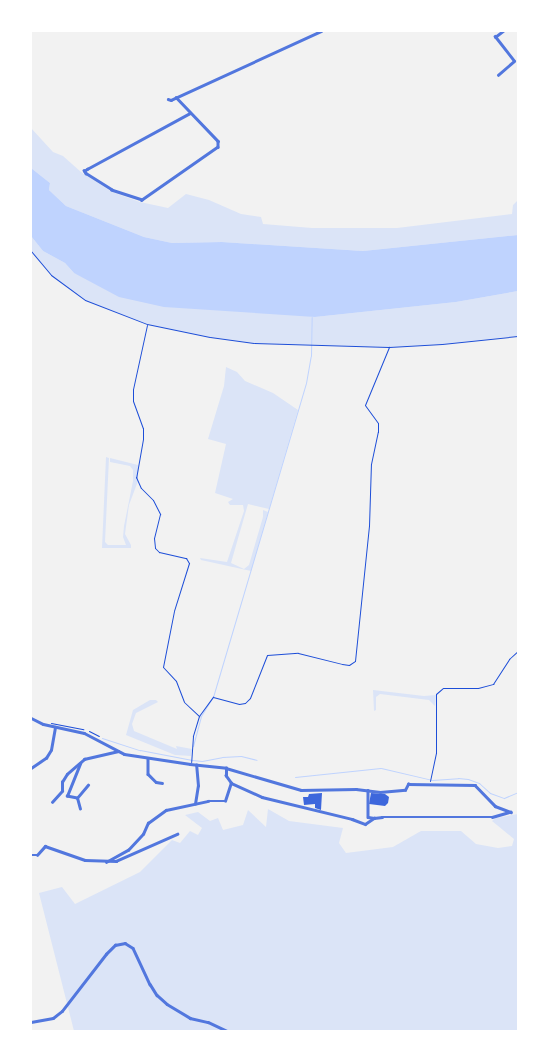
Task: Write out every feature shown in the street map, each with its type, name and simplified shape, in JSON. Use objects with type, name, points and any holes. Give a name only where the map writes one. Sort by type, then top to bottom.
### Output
[{"type":"street","points":[[168,99],[321,31]]},
{"type":"street","points":[[503,31],[496,37],[514,61]]},
{"type":"street","points":[[498,75],[518,58]]},
{"type":"street","points":[[176,97],[218,141],[218,147],[142,200],[112,190],[84,171],[190,113]]},
{"type":"street","points":[[31,718],[84,733],[118,751],[148,758],[226,768],[301,790],[368,790],[405,790],[408,784],[475,785],[495,806],[511,812],[492,817],[428,815],[374,818],[368,817],[368,790]]},
{"type":"street","points":[[31,768],[46,758],[51,750],[55,726]]},
{"type":"street","points":[[52,802],[62,791],[64,779],[80,762],[87,757],[118,751]]},
{"type":"street","points":[[148,758],[148,774],[156,782],[162,783]]},
{"type":"street","points":[[77,798],[67,796],[80,762]]},
{"type":"street","points":[[195,804],[198,786],[196,765]]},
{"type":"street","points":[[226,768],[226,776],[231,783],[262,797],[352,819],[365,824],[374,818]]},
{"type":"street","points":[[106,862],[128,850],[144,834],[148,823],[166,810],[195,804],[225,801],[231,783]]},
{"type":"street","points":[[77,798],[88,785]]},
{"type":"street","points":[[77,798],[80,809]]},
{"type":"street","points":[[31,855],[37,855],[45,846],[85,860],[116,861],[177,834]]},
{"type":"street","points":[[31,1022],[53,1018],[62,1011],[106,954],[115,945],[125,943],[133,948],[150,984],[157,995],[167,1004],[190,1018],[208,1022],[226,1031]]},
{"type":"path","points":[[31,251],[51,275],[85,300],[147,324],[233,341],[389,347],[442,344],[518,336]]},
{"type":"path","points":[[147,324],[133,389],[133,401],[140,418],[143,434],[136,477],[141,488],[153,500],[159,511],[155,548],[159,552],[186,558],[189,563],[174,611],[163,667],[176,681],[184,702],[199,716]]},
{"type":"path","points":[[190,762],[193,736],[199,716],[213,697],[239,704],[245,703],[250,698],[267,655],[298,654],[349,665],[355,661],[369,526],[371,464],[378,432],[378,424],[365,405],[389,347]]},
{"type":"path","points":[[430,781],[436,753],[436,694],[443,688],[478,688],[493,684],[509,659],[518,651]]},
{"type":"shaded area","points":[[31,128],[53,152],[63,156],[81,172],[112,192],[140,202],[168,208],[186,194],[209,200],[241,214],[261,217],[263,224],[312,228],[397,228],[512,214],[513,205],[518,200],[518,235],[363,251],[222,242],[172,243],[144,237],[66,206],[49,190],[50,183],[31,168]]},
{"type":"shaded area","points":[[31,236],[43,251],[65,263],[74,273],[315,317],[456,302],[518,291],[518,336],[442,344],[389,347],[254,343],[210,337],[147,324],[85,300],[51,275],[31,251]]},
{"type":"shaded area","points":[[226,367],[237,372],[245,381],[273,393],[298,410],[269,509],[248,504],[231,563],[244,569],[249,565],[263,517],[263,510],[268,512],[251,571],[201,560],[200,558],[227,562],[244,511],[243,505],[230,505],[228,502],[233,499],[215,493],[226,444],[208,439],[224,386]]},
{"type":"shaded area","points":[[106,457],[109,458],[105,542],[108,545],[126,545],[123,537],[124,526],[133,481],[133,470],[130,466],[110,462],[110,458],[138,465],[138,481],[129,505],[125,534],[131,548],[102,548]]},
{"type":"shaded area","points":[[373,690],[424,696],[436,695],[435,706],[429,700],[380,694],[376,697],[376,710],[374,711]]},
{"type":"shaded area","points":[[150,700],[158,702],[136,713],[132,724],[134,731],[177,749],[176,746],[192,749],[191,756],[175,755],[126,735],[133,710]]},
{"type":"shaded area","points":[[268,809],[289,821],[343,828],[339,843],[346,853],[393,847],[421,831],[461,831],[476,844],[498,848],[512,846],[514,839],[492,821],[496,818],[518,814],[518,1031],[74,1031],[39,893],[62,887],[75,904],[140,872],[172,840],[180,843],[190,831],[198,835],[202,828],[185,815],[198,812],[210,821],[218,818],[223,830],[243,825],[248,810],[266,827]]},
{"type":"water","points":[[31,168],[50,183],[49,190],[66,206],[144,237],[172,243],[222,242],[363,251],[518,235],[518,291],[456,302],[315,317],[164,307],[119,297],[74,273],[65,263],[43,251],[31,236]]},
{"type":"building","points":[[322,793],[321,810],[315,808],[315,804],[304,805],[303,797],[308,797],[309,794]]},
{"type":"building","points":[[371,793],[385,794],[389,797],[388,803],[385,806],[369,804]]},
{"type":"waterway","points":[[193,746],[201,716],[213,697],[306,383],[311,356],[312,317]]},
{"type":"waterway","points":[[102,738],[140,750],[192,760],[202,761],[241,756],[257,760]]},
{"type":"waterway","points":[[295,777],[381,768],[432,780],[468,779],[479,783],[490,793],[504,798],[518,792]]}]
